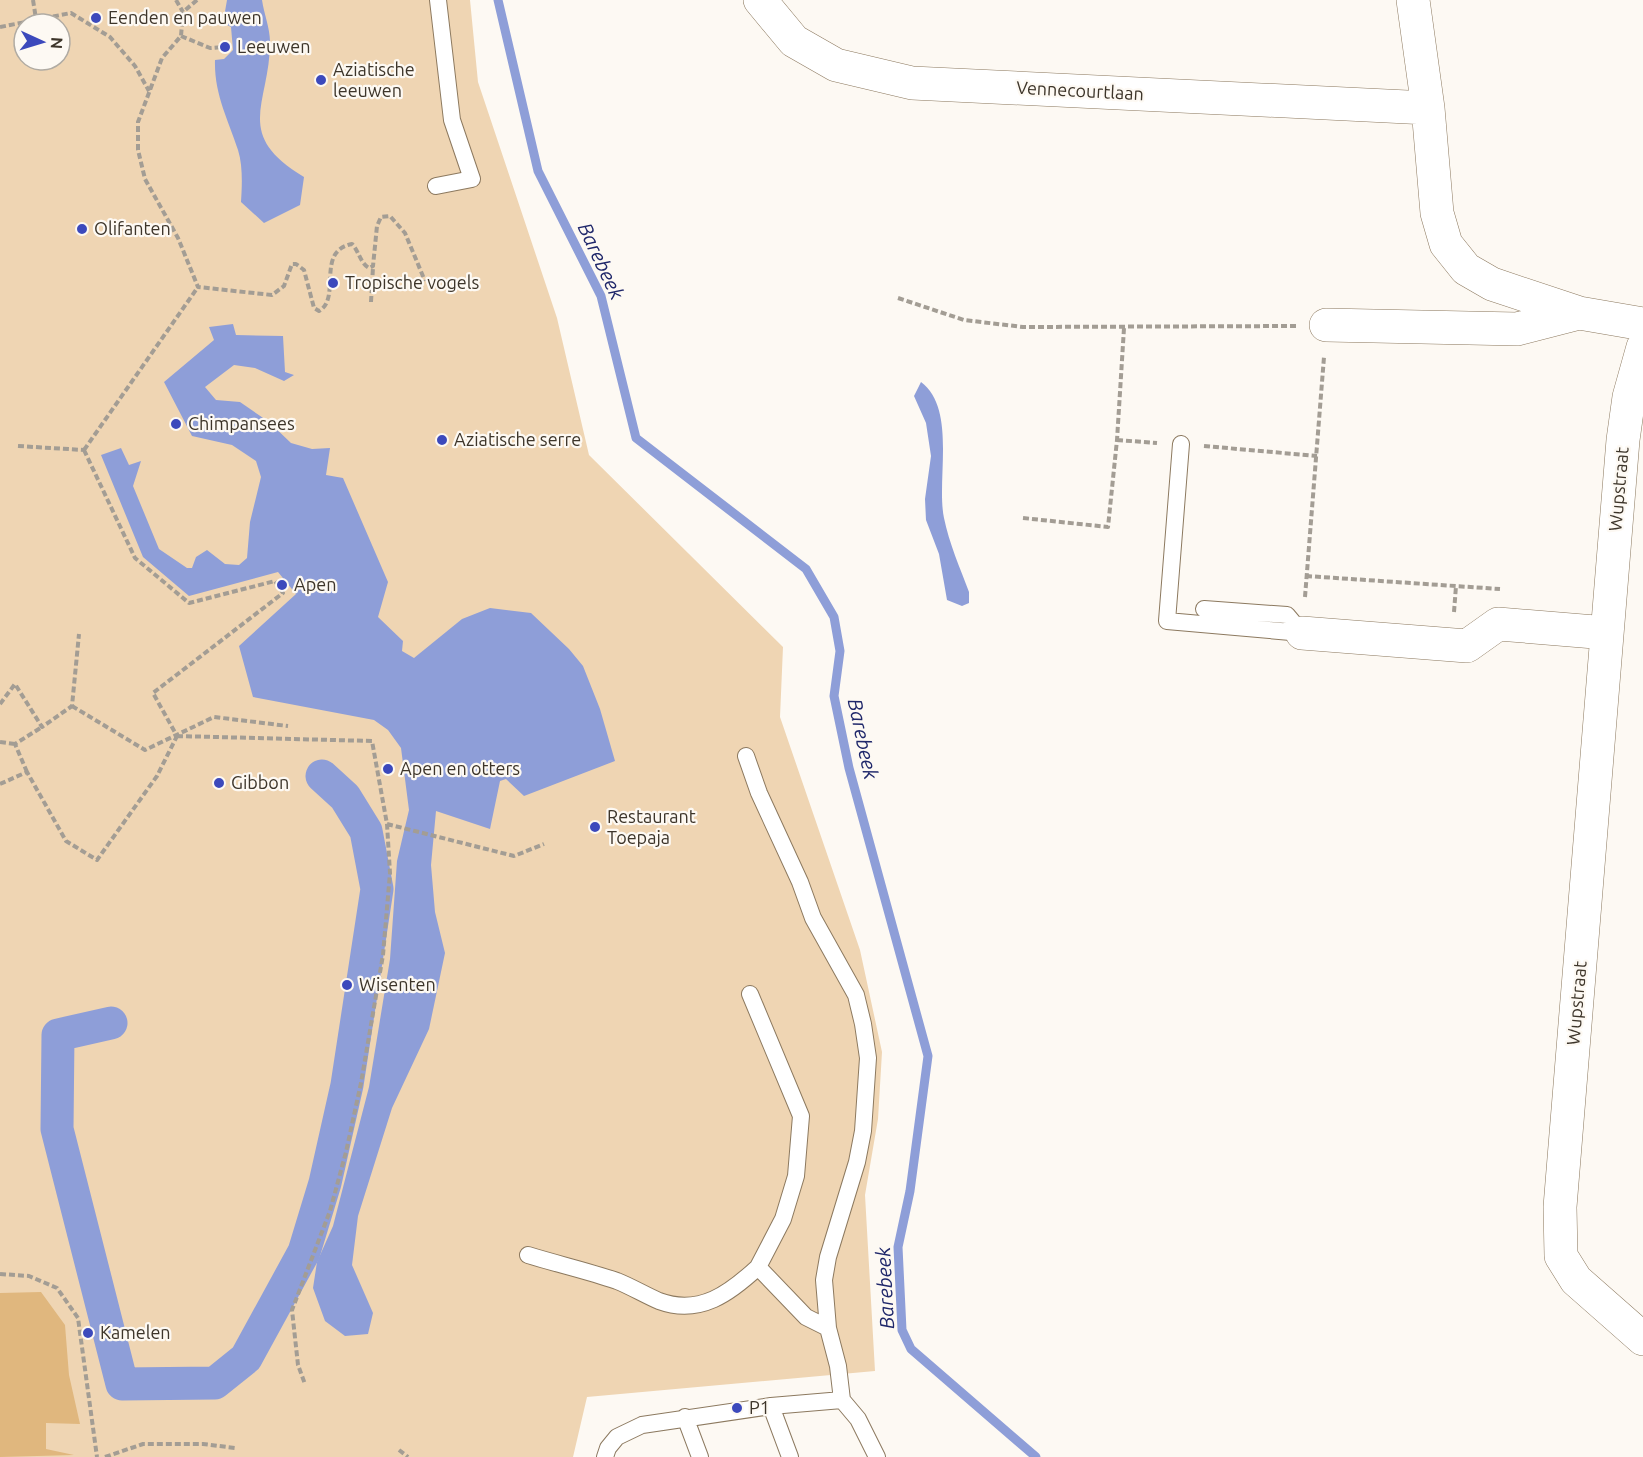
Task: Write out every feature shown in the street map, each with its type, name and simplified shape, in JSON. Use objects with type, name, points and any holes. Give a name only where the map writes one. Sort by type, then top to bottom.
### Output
[{"type":"street","name":"Vennecourtlaan","points":[[760,0],[794,41],[836,65],[912,83],[1428,108]]},
{"type":"street","points":[[1413,0],[1428,108],[1437,213],[1446,244],[1466,269],[1492,284],[1579,313],[1643,324]]},
{"type":"street","points":[[1326,325],[1517,329],[1579,313]]},
{"type":"street","name":"Wupstraat","points":[[1643,347],[1629,397],[1623,440],[1560,1207],[1561,1256],[1576,1280],[1643,1339]]},
{"type":"street","points":[[1302,633],[1467,646],[1498,624],[1607,633]]},
{"type":"lane","points":[[436,186],[472,179],[452,120],[438,0]]},
{"type":"lane","points":[[1181,444],[1167,621],[1302,633]]},
{"type":"lane","points":[[1204,609],[1287,615],[1302,633]]},
{"type":"lane","points":[[746,756],[759,793],[800,882],[813,918],[856,995],[863,1024],[868,1058],[863,1131],[857,1162],[828,1257],[824,1280],[828,1328],[838,1366],[842,1400],[858,1419],[877,1457]]},
{"type":"lane","points":[[528,1255],[617,1281],[660,1301],[682,1307],[706,1304],[723,1296],[759,1267],[783,1219],[796,1176],[801,1116],[750,994]]},
{"type":"lane","points":[[759,1267],[806,1317],[828,1328]]},
{"type":"lane","points":[[608,1454],[617,1437],[642,1425],[771,1406],[842,1400]]},
{"type":"lane","points":[[771,1406],[790,1457]]},
{"type":"lane","points":[[686,1417],[700,1457]]},
{"type":"path","points":[[176,0],[183,12],[181,36],[162,58],[149,91],[138,122],[138,150],[145,179],[178,238],[198,287]]},
{"type":"path","points":[[183,12],[197,0]]},
{"type":"path","points":[[72,14],[110,37],[135,66],[149,91]]},
{"type":"path","points":[[181,36],[210,48],[225,47]]},
{"type":"path","points":[[371,302],[377,226],[381,217],[390,216],[405,233],[425,281]]},
{"type":"path","points":[[198,287],[272,295],[284,286],[292,264],[296,264],[304,270],[314,308],[319,311],[327,301],[331,269],[336,252],[344,245],[352,244],[358,250],[365,266],[369,268],[373,266]]},
{"type":"path","points":[[84,450],[198,287]]},
{"type":"path","points":[[898,298],[964,320],[1023,327],[1326,325],[1306,576],[1503,590]]},
{"type":"path","points":[[1023,518],[1108,527],[1117,440],[1124,328]]},
{"type":"path","points":[[1117,440],[1317,456]]},
{"type":"path","points":[[18,446],[84,450]]},
{"type":"path","points":[[84,450],[135,558],[189,603],[275,581],[283,593],[153,693],[177,736]]},
{"type":"path","points":[[0,742],[15,744],[72,706],[79,634]]},
{"type":"path","points":[[0,704],[15,684],[42,727]]},
{"type":"path","points":[[72,706],[145,750],[214,717],[288,726]]},
{"type":"path","points":[[177,736],[372,741],[387,824],[390,873],[383,955],[362,1083],[330,1211],[292,1310],[298,1365],[305,1384]]},
{"type":"path","points":[[15,744],[27,772],[66,841],[98,860],[158,776],[177,736]]},
{"type":"path","points":[[0,784],[27,772]]},
{"type":"path","points":[[387,824],[514,856],[544,844]]},
{"type":"path","points":[[0,1274],[29,1275],[57,1288],[78,1318],[97,1457]]},
{"type":"path","points":[[105,1457],[143,1444],[203,1444],[234,1448]]},
{"type":"path","points":[[399,1450],[408,1457]]},
{"type":"shaded area","points":[[0,0],[470,0],[478,82],[557,318],[589,455],[783,647],[780,717],[860,950],[882,1052],[878,1119],[865,1195],[875,1371],[587,1397],[573,1457],[0,1457]]},
{"type":"shaded area","points":[[41,1292],[65,1325],[69,1375],[80,1424],[46,1423],[46,1449],[74,1455],[0,1457],[0,1293]]},
{"type":"water","points":[[227,0],[262,0],[270,42],[269,64],[260,117],[262,132],[268,146],[282,161],[304,177],[300,205],[264,223],[241,202],[240,156],[222,106],[215,72],[215,60],[224,59],[233,50],[231,27],[223,23]]},
{"type":"water","points":[[233,324],[236,335],[283,336],[285,372],[294,375],[284,381],[255,368],[234,365],[205,387],[216,400],[240,402],[269,422],[291,443],[312,449],[330,448],[326,475],[343,478],[388,582],[378,617],[403,641],[402,651],[414,658],[462,619],[490,608],[531,613],[569,649],[583,666],[600,709],[615,761],[524,796],[506,779],[500,781],[490,829],[436,811],[431,865],[435,912],[445,953],[429,1029],[392,1108],[358,1216],[352,1265],[373,1313],[368,1334],[345,1336],[325,1321],[313,1288],[317,1262],[333,1226],[369,1087],[390,959],[397,861],[409,810],[401,748],[388,730],[374,720],[253,697],[239,646],[296,594],[278,572],[189,596],[143,557],[101,455],[121,448],[129,465],[141,461],[133,486],[159,549],[187,568],[192,568],[196,557],[207,550],[225,564],[239,565],[247,558],[250,522],[261,477],[256,461],[232,445],[192,436],[164,382],[214,340],[209,327]]},
{"type":"water","points":[[921,382],[932,394],[939,409],[943,446],[944,518],[969,592],[969,603],[962,606],[947,600],[939,554],[926,520],[925,499],[931,456],[926,423],[914,396]]},
{"type":"waterway","name":"Barebeek","points":[[498,0],[538,171],[601,296],[636,438],[806,569],[834,617],[840,651],[834,696],[849,768],[928,1056],[910,1191],[898,1247],[902,1330],[911,1349],[1036,1457]]},
{"type":"waterway","points":[[111,1023],[58,1035],[57,1129],[122,1384],[215,1383],[246,1358],[304,1252],[325,1183],[347,1085],[377,889],[366,831],[345,797],[322,776]]},
{"type":"place","name":"Eenden en pauwen","points":[[96,18]]},
{"type":"place","name":"Leeuwen","points":[[225,47]]},
{"type":"place","name":"Aziatische leeuwen","points":[[321,80]]},
{"type":"place","name":"Olifanten","points":[[82,229]]},
{"type":"place","name":"Tropische vogels","points":[[333,283]]},
{"type":"place","name":"Chimpansees","points":[[176,424]]},
{"type":"place","name":"Aziatische serre","points":[[442,440]]},
{"type":"place","name":"Apen","points":[[282,585]]},
{"type":"place","name":"Apen en otters","points":[[388,769]]},
{"type":"place","name":"Gibbon","points":[[219,783]]},
{"type":"place","name":"Restaurant Toepaja","points":[[595,827]]},
{"type":"place","name":"Wisenten","points":[[347,985]]},
{"type":"place","name":"Kamelen","points":[[88,1333]]},
{"type":"place","name":"P1","points":[[737,1408]]}]
